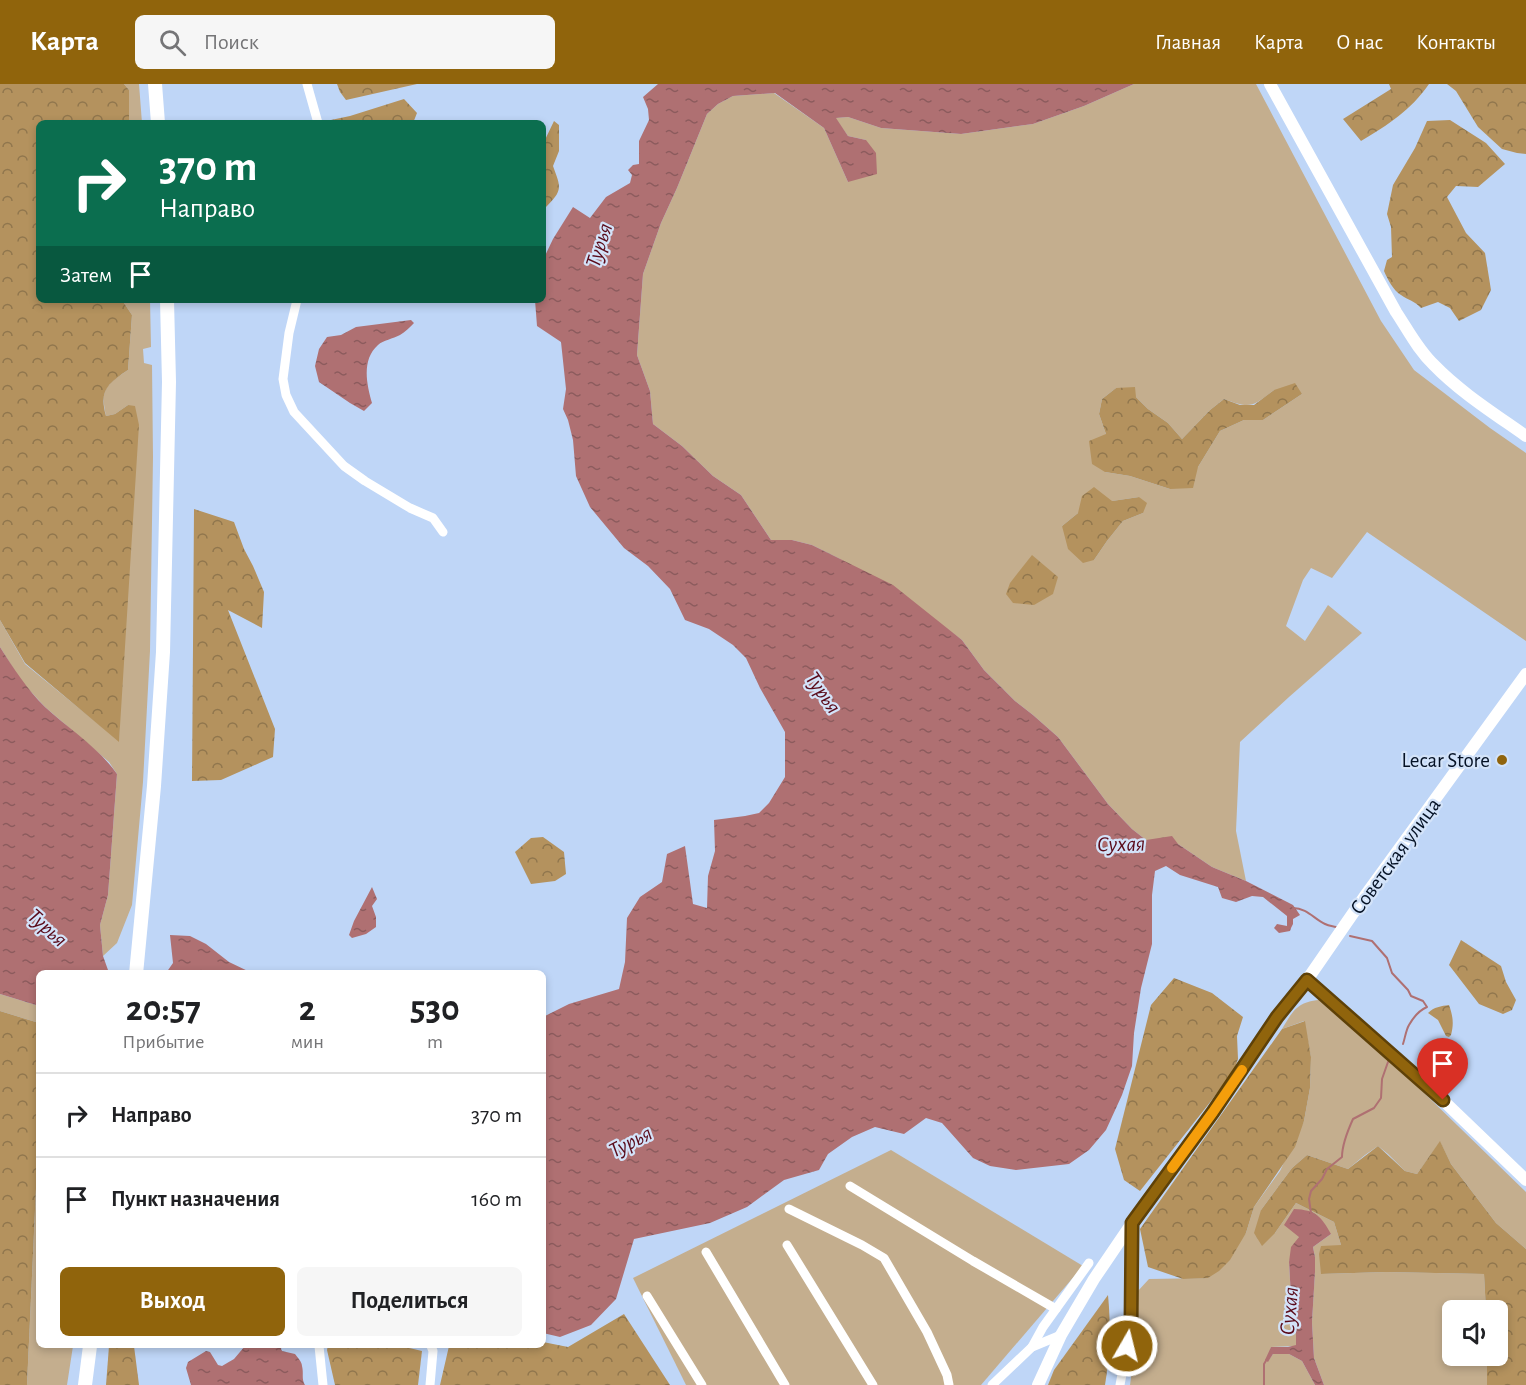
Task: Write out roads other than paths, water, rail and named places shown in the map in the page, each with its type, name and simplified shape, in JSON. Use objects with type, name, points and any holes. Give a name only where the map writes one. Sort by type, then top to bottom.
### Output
[{"type":"highway","points":[[155,84],[158,120]]},
{"type":"highway","points":[[136,970],[154,786],[163,652],[169,382],[167,303]]},
{"type":"highway","points":[[85,1385],[90,1348]]},
{"type":"main road","points":[[1270,84],[1416,344],[1432,364],[1452,382],[1526,436]]},
{"type":"main road","name":"Советская улица","points":[[1038,1385],[1061,1335],[1094,1279],[1132,1223],[1213,1112],[1277,1017],[1307,980],[1526,674]]},
{"type":"main road","points":[[1307,980],[1426,1084],[1526,1180]]},
{"type":"street","points":[[307,84],[317,120]]},
{"type":"street","points":[[296,303],[283,379],[286,395],[294,412],[344,466],[410,508],[434,518],[443,532]]},
{"type":"street","points":[[850,1186],[1056,1309]]},
{"type":"street","points":[[789,1209],[884,1258],[927,1332],[950,1385]]},
{"type":"street","points":[[1120,1385],[1131,1326],[1132,1223]]},
{"type":"street","points":[[788,1245],[873,1385]]},
{"type":"street","points":[[706,1252],[785,1385]]},
{"type":"street","points":[[992,1385],[1032,1347],[1043,1327],[1089,1263]]},
{"type":"street","points":[[647,1296],[702,1385]]},
{"type":"street","points":[[1032,1347],[1061,1335]]},
{"type":"street","points":[[319,1348],[322,1385]]},
{"type":"street","points":[[430,1385],[432,1348]]},
{"type":"water","name":"Турья","points":[[658,84],[1134,84],[1084,106],[1033,124],[961,134],[881,128],[848,117],[836,118],[848,136],[866,140],[876,153],[877,174],[848,182],[824,128],[775,93],[733,96],[718,104],[707,114],[661,223],[643,274],[637,355],[650,391],[653,424],[682,446],[713,476],[741,495],[771,540],[792,540],[812,545],[893,585],[962,640],[984,670],[1015,701],[1058,737],[1108,804],[1132,829],[1146,840],[1172,836],[1178,844],[1212,867],[1293,905],[1300,915],[1293,919],[1290,931],[1279,933],[1274,928],[1277,924],[1287,926],[1287,916],[1263,897],[1252,896],[1236,902],[1222,898],[1218,887],[1180,875],[1166,866],[1155,871],[1152,895],[1152,944],[1141,988],[1132,1066],[1106,1130],[1089,1150],[1069,1164],[1016,1170],[990,1166],[973,1158],[942,1123],[926,1118],[904,1134],[875,1127],[852,1137],[828,1154],[819,1170],[784,1180],[747,1207],[710,1223],[634,1239],[616,1299],[591,1325],[560,1337],[546,1334],[546,1016],[569,1004],[619,989],[625,962],[627,918],[640,897],[662,882],[667,854],[685,846],[693,904],[707,908],[708,876],[715,851],[714,820],[759,813],[769,803],[785,777],[785,732],[746,658],[733,645],[709,629],[685,620],[670,589],[648,566],[624,548],[590,507],[576,476],[573,440],[563,409],[566,389],[561,342],[537,326],[535,303],[546,303],[546,254],[573,207],[590,218],[606,197],[630,183],[632,175],[628,170],[633,165],[639,164],[639,141],[649,120],[648,109],[643,97]]},
{"type":"water","points":[[411,320],[414,323],[406,331],[380,343],[369,358],[368,388],[372,403],[364,411],[319,382],[315,366],[319,349],[327,337],[341,335],[356,327]]},
{"type":"water","name":"Турья","points":[[0,647],[38,700],[92,747],[117,774],[108,895],[100,925],[103,956],[108,970],[36,970],[36,1005],[0,994]]},
{"type":"water","points":[[372,887],[377,899],[372,906],[376,917],[376,927],[366,934],[352,938],[349,935],[354,921]]},
{"type":"water","points":[[170,935],[190,936],[206,944],[229,962],[246,970],[168,970],[173,963]]},
{"type":"water","points":[[1294,1209],[1317,1215],[1331,1234],[1313,1247],[1315,1257],[1312,1322],[1314,1358],[1324,1385],[1315,1385],[1302,1361],[1289,1354],[1273,1354],[1268,1362],[1265,1360],[1271,1347],[1296,1345],[1296,1321],[1291,1297],[1289,1262],[1291,1247],[1299,1237],[1284,1225]]},
{"type":"water","points":[[243,1348],[281,1348],[282,1351],[295,1354],[300,1360],[305,1385],[191,1385],[186,1368],[188,1362],[206,1351],[210,1352],[218,1365],[222,1366],[234,1359]]},
{"type":"waterway","name":"Сухая","points":[[1293,908],[1298,908],[1325,924],[1336,927]]},
{"type":"waterway","name":"Сухая","points":[[1350,936],[1372,941],[1387,958],[1392,973],[1411,996],[1423,1001],[1427,1007],[1419,1012],[1411,1022],[1403,1044]]},
{"type":"waterway","name":"Сухая","points":[[1311,1213],[1309,1199],[1311,1191],[1322,1179],[1327,1169],[1342,1157],[1344,1143],[1353,1119],[1374,1108],[1381,1098],[1382,1079],[1388,1062]]},
{"type":"waterway","name":"Сухая","points":[[1264,1385],[1264,1364],[1267,1359]]},
{"type":"place","name":"Lecar Store","points":[[1502,760]]}]
